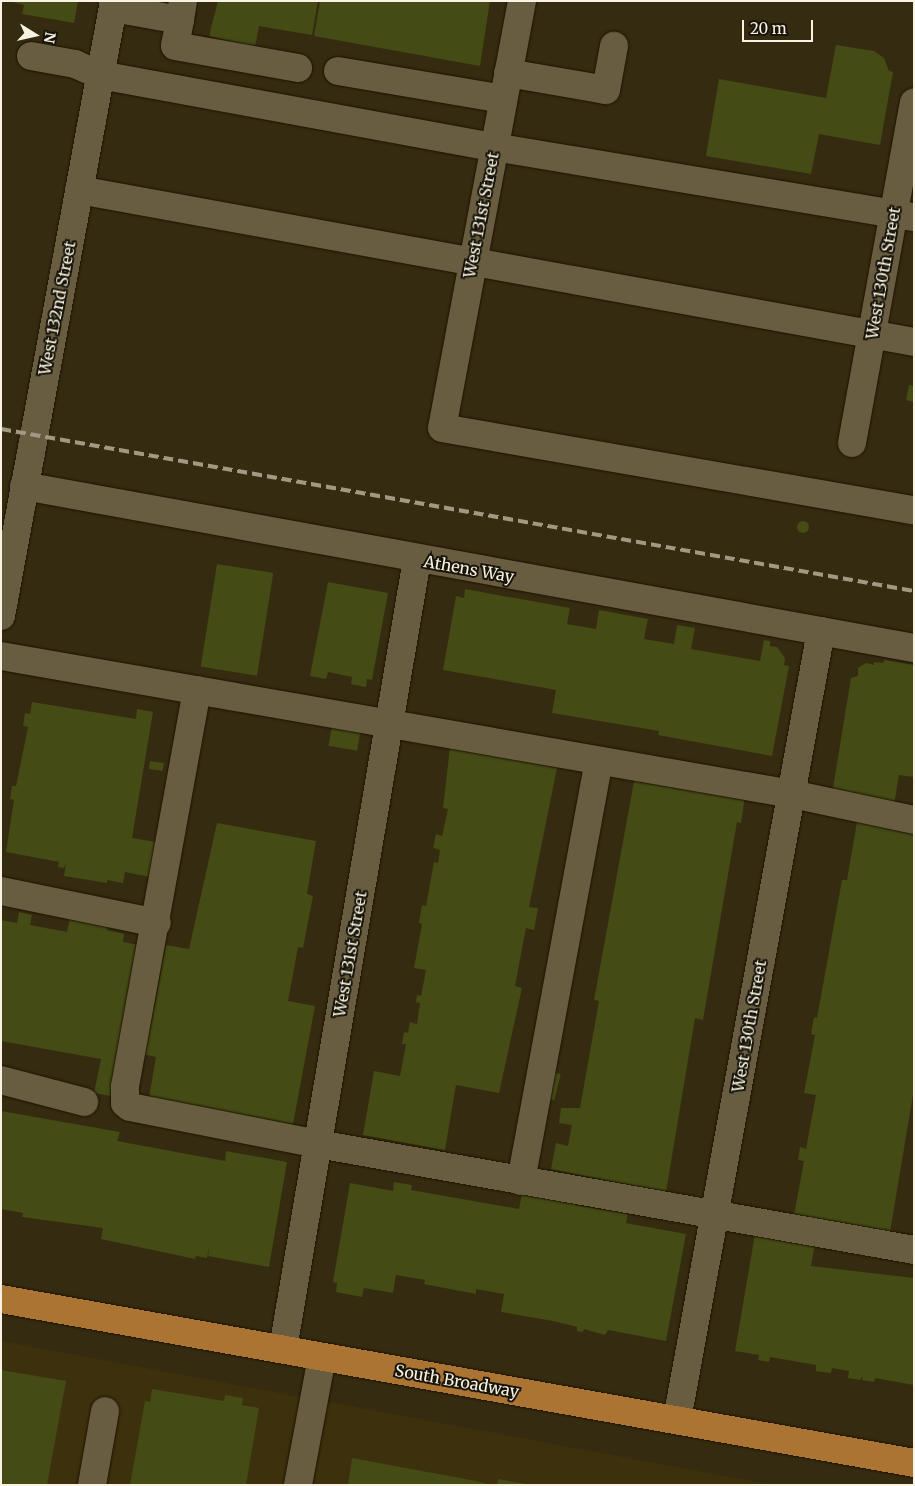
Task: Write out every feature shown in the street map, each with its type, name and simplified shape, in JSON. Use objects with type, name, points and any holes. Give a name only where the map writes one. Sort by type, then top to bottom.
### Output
[{"type":"main road","name":"South Broadway","points":[[1,1299],[914,1463]]},
{"type":"street","name":"West 131st Street","points":[[522,1],[442,428],[914,510]]},
{"type":"street","points":[[113,5],[181,11],[175,46],[298,68]]},
{"type":"street","name":"West 132nd Street","points":[[1,616],[113,5]]},
{"type":"street","points":[[338,71],[506,86],[606,90],[614,46]]},
{"type":"street","points":[[31,56],[75,64],[100,75],[494,147],[904,215]]},
{"type":"street","name":"West 130th Street","points":[[852,443],[871,335],[904,215],[914,103]]},
{"type":"street","points":[[79,190],[914,342]]},
{"type":"street","name":"Athens Way","points":[[24,486],[417,560],[914,648]]},
{"type":"street","name":"West 131st Street","points":[[283,1349],[417,560]]},
{"type":"street","name":"West 130th Street","points":[[677,1420],[822,632]]},
{"type":"street","points":[[1,656],[792,794],[914,820]]},
{"type":"street","points":[[196,690],[157,923],[125,1087],[126,1103],[130,1107],[318,1144],[714,1216],[914,1250]]},
{"type":"street","points":[[521,1180],[599,761]]},
{"type":"street","points":[[1,891],[157,923]]},
{"type":"street","points":[[1,1080],[84,1102]]},
{"type":"street","points":[[298,1485],[322,1357]]},
{"type":"street","points":[[92,1485],[105,1411]]},
{"type":"shaded area","points":[[1,1341],[774,1485],[1,1485]]},
{"type":"building","points":[[9,1],[78,1],[74,23],[22,14],[24,5]]},
{"type":"building","points":[[218,1],[318,1],[312,35],[259,26],[255,47],[209,36]]},
{"type":"building","points":[[320,1],[490,1],[480,66],[314,36]]},
{"type":"building","points":[[836,45],[874,51],[884,58],[889,71],[893,72],[880,145],[819,134],[811,174],[706,156],[719,79],[826,98]]},
{"type":"building","points":[[909,385],[914,386],[914,402],[906,400]]},
{"type":"building","points":[[803,521],[809,527],[803,533],[797,527]]},
{"type":"building","points":[[217,564],[273,573],[257,676],[201,667]]},
{"type":"building","points":[[328,582],[388,593],[372,680],[367,679],[366,687],[351,684],[352,677],[328,672],[326,679],[310,676]]},
{"type":"building","points":[[465,589],[570,608],[567,624],[596,629],[599,610],[648,619],[644,639],[674,644],[677,625],[695,628],[691,649],[760,661],[764,640],[770,641],[770,646],[777,647],[785,658],[784,665],[789,666],[772,756],[658,735],[659,731],[552,713],[556,690],[443,670],[456,596],[464,598]]},
{"type":"building","points":[[884,660],[914,665],[914,777],[899,775],[894,805],[832,794],[851,678],[858,676],[858,668],[866,663],[874,665],[874,662],[883,663]]},
{"type":"building","points":[[32,702],[136,719],[137,709],[153,712],[132,838],[156,842],[150,877],[125,872],[123,883],[107,880],[107,883],[64,876],[66,863],[64,868],[58,867],[59,862],[6,852],[14,800],[10,799],[12,786],[16,786],[28,727],[23,726],[25,713],[30,714]]},
{"type":"building","points":[[332,726],[361,731],[357,751],[329,746]]},
{"type":"building","points":[[450,747],[558,763],[529,907],[538,908],[534,930],[526,928],[515,986],[522,988],[499,1093],[456,1085],[445,1150],[363,1135],[374,1071],[400,1076],[406,1044],[402,1044],[404,1032],[408,1033],[410,1022],[417,1024],[420,1003],[416,1002],[417,995],[421,996],[426,970],[414,968],[422,924],[419,923],[422,905],[426,906],[434,862],[438,863],[440,850],[433,848],[436,834],[442,836],[448,809],[443,808]]},
{"type":"building","points":[[150,761],[164,763],[163,771],[149,769]]},
{"type":"building","points":[[635,776],[745,796],[741,823],[737,822],[703,1020],[695,1018],[666,1192],[551,1169],[556,1143],[568,1146],[572,1125],[559,1123],[561,1108],[580,1108],[599,1001],[594,1000]]},
{"type":"building","points":[[858,816],[914,826],[914,1089],[890,1232],[794,1215],[804,1161],[798,1160],[800,1147],[806,1149],[816,1095],[804,1093],[815,1035],[811,1034],[814,1017],[817,1018],[842,880],[847,880]]},
{"type":"building","points":[[217,823],[316,841],[307,894],[313,896],[303,948],[298,947],[288,1001],[315,1006],[293,1124],[149,1098],[156,1057],[142,1054],[146,1030],[150,1031],[166,945],[189,949]]},
{"type":"building","points":[[19,912],[32,915],[30,925],[67,932],[71,913],[109,920],[107,930],[124,934],[123,942],[144,946],[117,1097],[94,1093],[101,1059],[1,1041],[1,920],[17,923]]},
{"type":"building","points":[[553,1072],[561,1074],[554,1100],[546,1098]]},
{"type":"building","points":[[1,1111],[120,1132],[117,1141],[225,1161],[226,1151],[287,1162],[269,1267],[208,1256],[210,1243],[207,1258],[196,1256],[195,1259],[101,1239],[103,1228],[22,1217],[23,1213],[1,1209]]},
{"type":"building","points":[[394,1182],[412,1185],[411,1190],[519,1209],[523,1189],[576,1199],[575,1205],[628,1214],[626,1223],[686,1234],[666,1341],[608,1330],[605,1335],[584,1329],[583,1332],[577,1331],[577,1327],[553,1321],[501,1312],[504,1294],[476,1289],[476,1294],[424,1284],[425,1280],[396,1275],[393,1293],[364,1288],[362,1297],[336,1292],[337,1283],[333,1282],[350,1183],[393,1191]]},
{"type":"building","points":[[756,1228],[816,1238],[811,1266],[914,1278],[914,1385],[875,1378],[874,1382],[862,1380],[863,1376],[860,1380],[848,1378],[849,1371],[832,1368],[831,1373],[816,1371],[816,1365],[770,1357],[769,1362],[758,1360],[759,1355],[735,1351]]},
{"type":"building","points":[[1,1370],[66,1381],[47,1485],[1,1485]]},
{"type":"building","points":[[152,1389],[224,1401],[225,1395],[243,1398],[242,1405],[259,1408],[246,1485],[130,1485],[145,1401],[150,1402]]},
{"type":"building","points":[[352,1458],[476,1481],[491,1485],[348,1485]]},
{"type":"building","points":[[498,1479],[526,1484],[497,1485]]},
{"type":"railway","points":[[1,429],[914,591]]}]
